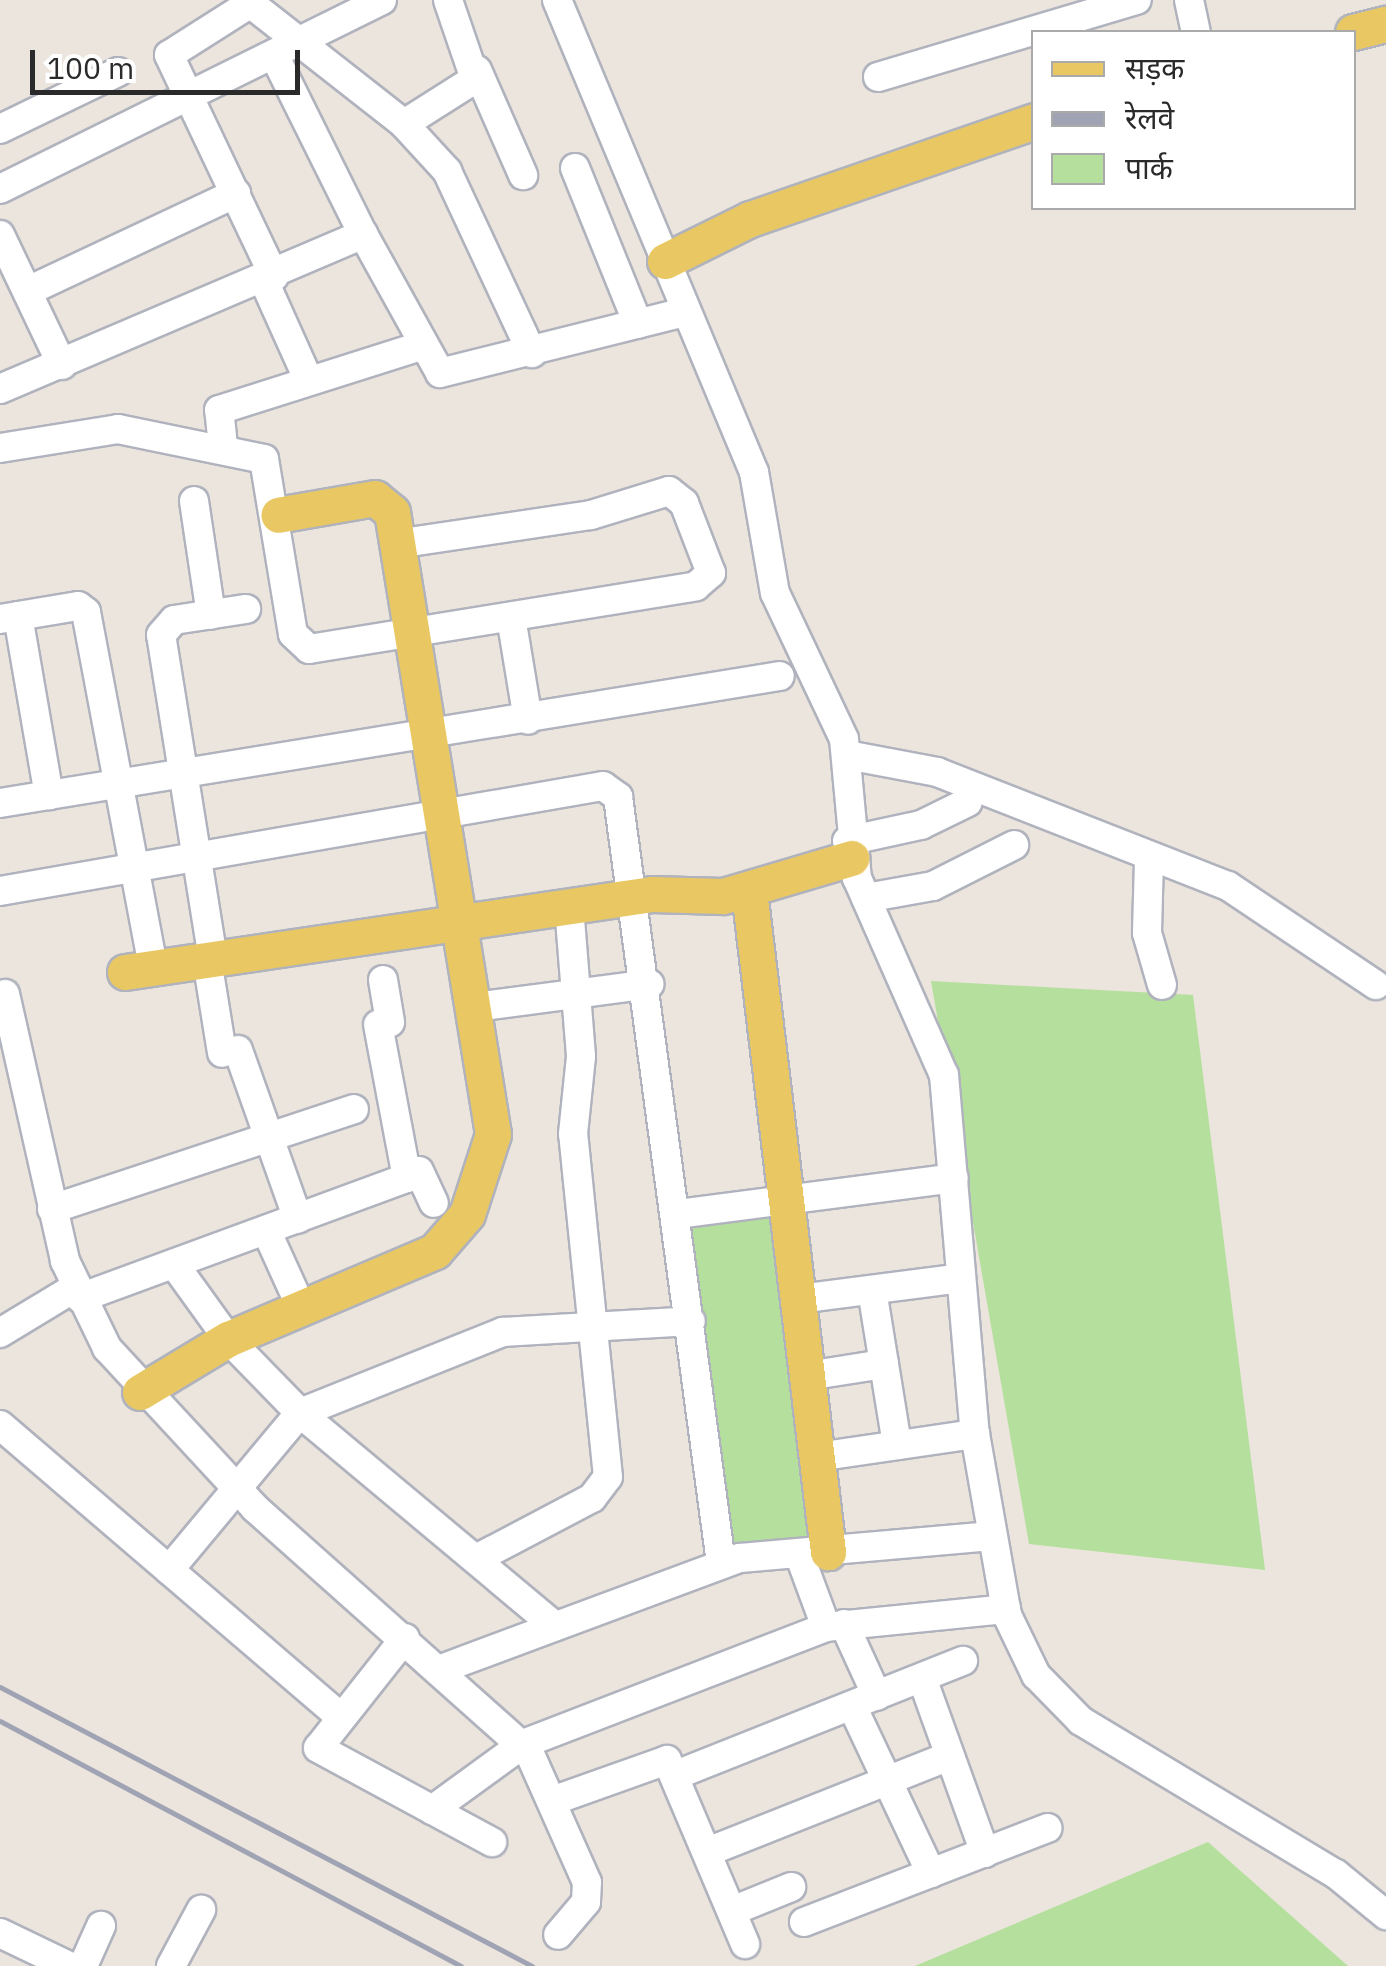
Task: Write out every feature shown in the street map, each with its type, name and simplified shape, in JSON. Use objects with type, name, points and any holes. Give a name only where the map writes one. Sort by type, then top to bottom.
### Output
[{"type":"main road","points":[[1356,31],[1386,24]]},
{"type":"main road","points":[[665,261],[750,219],[1031,121]]},
{"type":"main road","points":[[140,1392],[228,1339],[406,1268],[466,1214],[494,1134],[397,544],[385,499],[278,516]]},
{"type":"main road","points":[[139,970],[638,896],[750,891],[849,850]]},
{"type":"main road","points":[[750,891],[817,1457],[814,1553]]},
{"type":"street","points":[[282,0],[308,40]]},
{"type":"street","points":[[448,0],[523,175]]},
{"type":"street","points":[[557,0],[754,472],[775,592],[848,755],[849,850],[866,898],[944,1075],[975,1434],[1006,1609],[1036,1675],[1081,1721],[1336,1874],[1386,1915]]},
{"type":"street","points":[[1036,30],[1137,0]]},
{"type":"street","points":[[1189,0],[1196,30]]},
{"type":"street","points":[[308,379],[236,193],[169,54],[249,1],[308,40],[404,124],[458,187],[532,353]]},
{"type":"street","points":[[3,181],[308,40],[332,12],[373,3]]},
{"type":"street","points":[[878,77],[1031,32]]},
{"type":"street","points":[[274,57],[432,368],[453,375],[685,312]]},
{"type":"street","points":[[404,124],[470,86],[477,70]]},
{"type":"street","points":[[0,129],[118,72]]},
{"type":"street","points":[[575,168],[638,324]]},
{"type":"street","points":[[28,291],[236,193]]},
{"type":"street","points":[[0,389],[269,278],[363,234]]},
{"type":"street","points":[[0,235],[62,365]]},
{"type":"street","points":[[222,446],[218,410],[420,346]]},
{"type":"street","points":[[0,448],[118,429],[222,446],[264,459],[278,516],[298,644],[412,634],[511,617],[706,582],[711,573],[684,503],[669,491],[591,515],[397,544]]},
{"type":"street","points":[[194,501],[211,615]]},
{"type":"street","points":[[49,795],[9,617],[78,606],[86,612],[134,868],[139,970]]},
{"type":"street","points":[[246,609],[174,620],[161,636],[210,960],[230,1052],[298,1219]]},
{"type":"street","points":[[511,617],[528,720]]},
{"type":"street","points":[[0,803],[429,737],[780,676]]},
{"type":"street","points":[[848,755],[937,772],[1148,860],[1228,886],[1376,985]]},
{"type":"street","points":[[0,891],[603,786],[618,797],[638,896],[721,1563]]},
{"type":"street","points":[[849,850],[968,802]]},
{"type":"street","points":[[866,898],[933,886],[1014,845]]},
{"type":"street","points":[[1148,860],[1147,933],[1162,985]]},
{"type":"street","points":[[478,1558],[606,1486],[594,1320],[572,1134],[578,994],[569,906]]},
{"type":"street","points":[[383,980],[384,1024],[410,1174]]},
{"type":"street","points":[[475,1007],[649,984]]},
{"type":"street","points":[[6,994],[12,1091],[78,1293],[140,1392],[233,1487],[524,1744],[552,1801],[588,1894],[558,1935]]},
{"type":"street","points":[[52,1209],[354,1109]]},
{"type":"street","points":[[0,1333],[78,1293],[174,1264],[419,1171],[434,1204]]},
{"type":"street","points":[[678,1214],[954,1178]]},
{"type":"street","points":[[266,1230],[301,1307]]},
{"type":"street","points":[[174,1264],[228,1339],[300,1413],[555,1626]]},
{"type":"street","points":[[798,1299],[961,1278]]},
{"type":"street","points":[[872,1290],[897,1445]]},
{"type":"street","points":[[169,1570],[233,1487],[300,1413],[479,1338],[594,1320],[691,1321]]},
{"type":"street","points":[[807,1376],[884,1364]]},
{"type":"street","points":[[0,1425],[338,1714]]},
{"type":"street","points":[[817,1457],[975,1434]]},
{"type":"street","points":[[441,1669],[721,1563],[992,1536]]},
{"type":"street","points":[[814,1553],[888,1781],[931,1873]]},
{"type":"street","points":[[432,1810],[524,1744],[835,1626],[1006,1609]]},
{"type":"street","points":[[405,1638],[338,1714],[318,1748],[492,1842]]},
{"type":"street","points":[[676,1775],[963,1662]]},
{"type":"street","points":[[922,1678],[985,1852]]},
{"type":"street","points":[[707,1852],[950,1756]]},
{"type":"street","points":[[552,1801],[656,1758],[676,1775],[745,1944]]},
{"type":"street","points":[[804,1922],[1048,1828]]},
{"type":"street","points":[[732,1911],[791,1887]]},
{"type":"street","points":[[172,1966],[202,1910]]},
{"type":"street","points":[[83,1966],[102,1926]]},
{"type":"street","points":[[0,1933],[69,1966]]},
{"type":"green space","points":[[931,981],[1193,995],[1265,1570],[1029,1544]]},
{"type":"green space","points":[[786,1200],[828,1552],[721,1563],[677,1214]]},
{"type":"green space","points":[[1208,1842],[1348,1966],[915,1966]]},
{"type":"railway","points":[[0,1687],[532,1966]]},
{"type":"railway","points":[[0,1721],[461,1966]]}]
